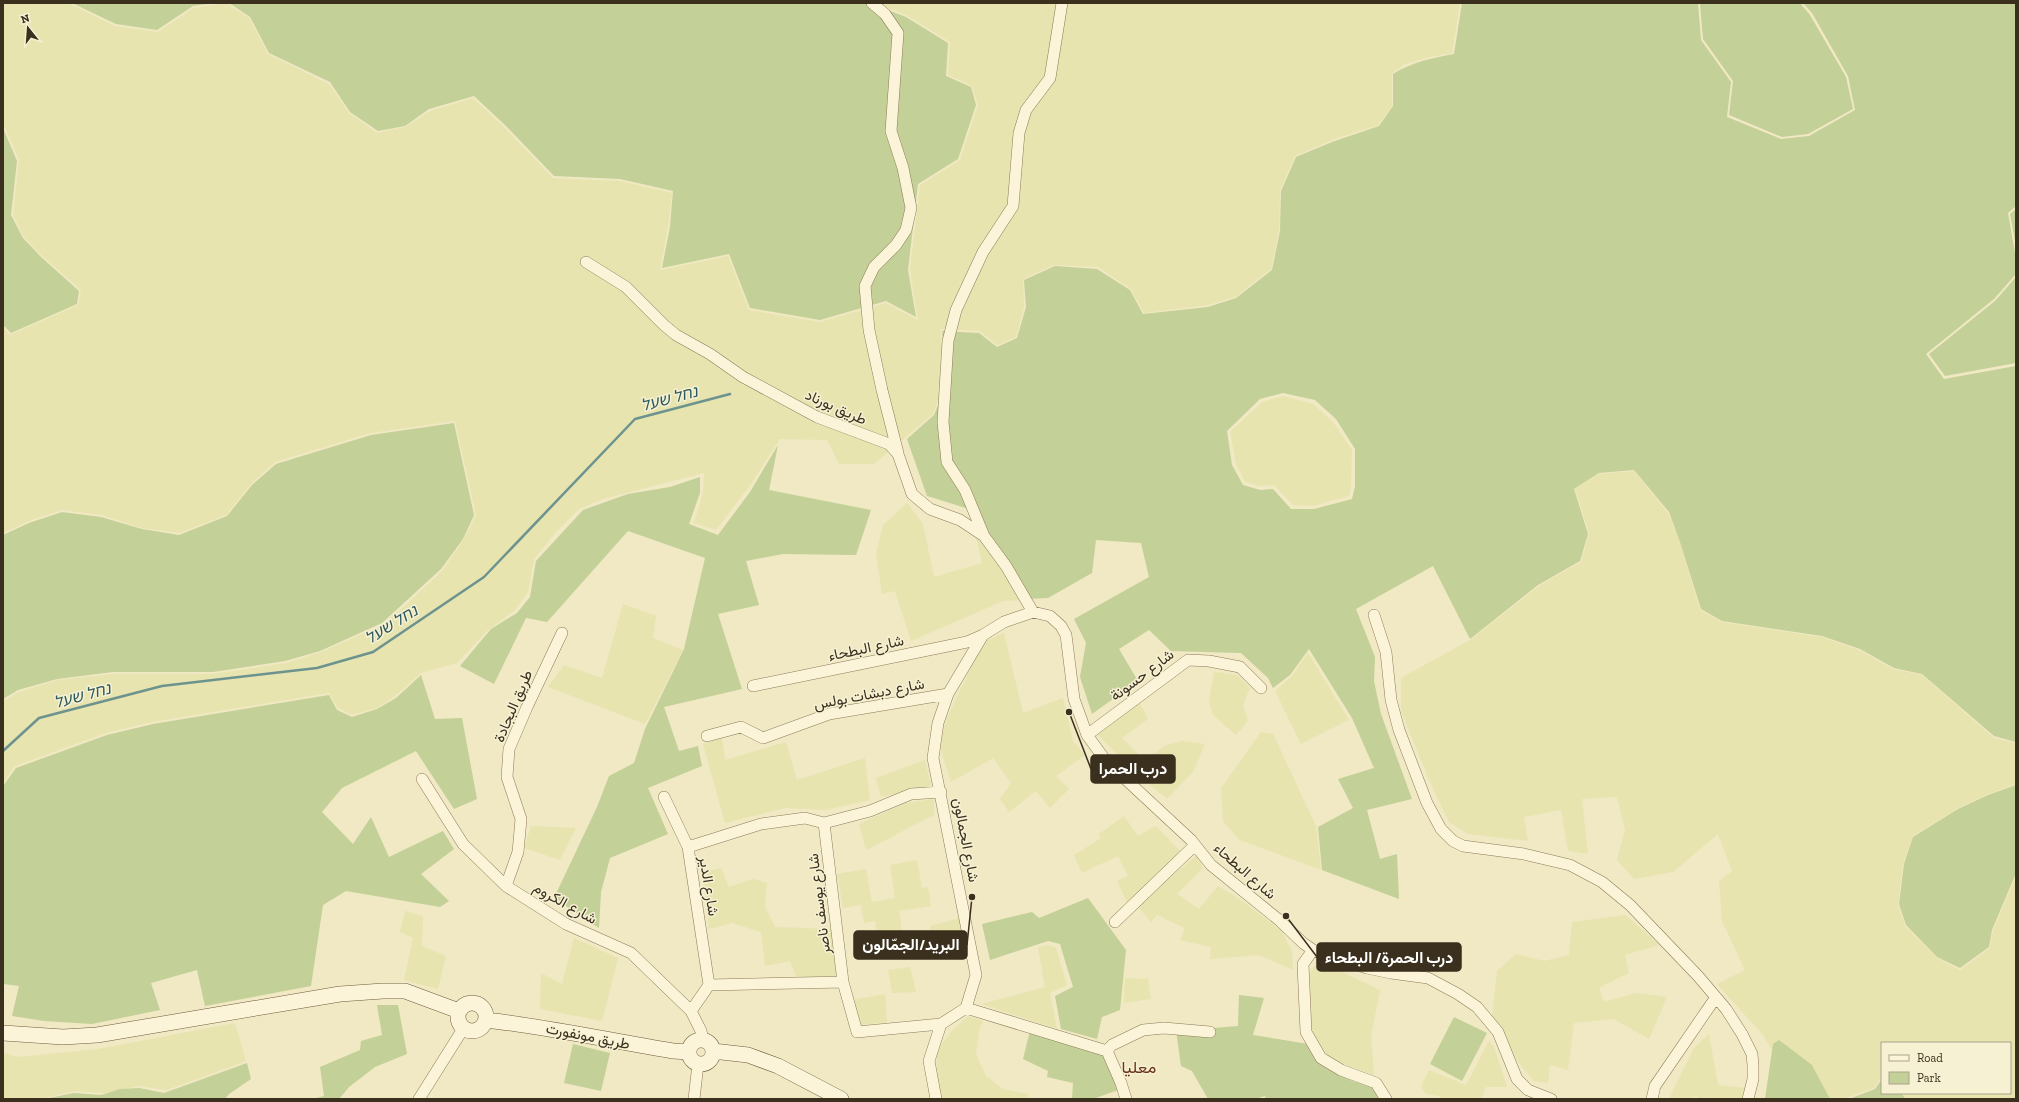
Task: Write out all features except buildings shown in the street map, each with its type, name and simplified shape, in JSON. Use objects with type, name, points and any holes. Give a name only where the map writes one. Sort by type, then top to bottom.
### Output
[{"type":"main road","points":[[3,1033],[63,1038],[97,1035],[340,994],[383,991],[405,991],[459,1011]]},
{"type":"main road","points":[[465,1004],[479,1004],[485,1011],[486,1020],[485,1025],[477,1031],[467,1031],[458,1020],[459,1011],[465,1004]]},
{"type":"main road","name":"طريق مونفورت","points":[[486,1020],[534,1026],[673,1051],[693,1058]]},
{"type":"main road","points":[[703,1040],[710,1044],[713,1051],[709,1062],[693,1058],[692,1044],[703,1040]]},
{"type":"main road","points":[[713,1051],[748,1055],[778,1066],[841,1099]]},
{"type":"street","points":[[872,3],[885,14],[898,33],[891,131],[903,168],[911,208],[906,230],[896,245],[874,267],[865,286],[870,330],[882,390],[898,454],[912,494],[930,508],[960,520],[984,536]]},
{"type":"street","points":[[1033,612],[1006,566],[984,536],[965,490],[947,462],[942,422],[948,341],[956,310],[983,252],[1013,206],[1019,133],[1026,110],[1050,78],[1062,3]]},
{"type":"street","name":"طريق بورناد","points":[[586,262],[626,287],[676,335],[710,354],[743,377],[817,417],[888,444],[898,454]]},
{"type":"street","name":"شارع الجمالون","points":[[966,1008],[976,975],[941,792],[933,758],[938,723],[948,694],[983,635],[1004,622],[1033,612]]},
{"type":"street","name":"شارع البطحاء","points":[[1033,612],[1050,616],[1060,626],[1066,635],[1074,699],[1087,735],[1106,761],[1195,845],[1211,865],[1279,920],[1313,950],[1367,968],[1390,973],[1428,978],[1458,994],[1477,1007],[1498,1032],[1517,1079],[1528,1090],[1551,1099]]},
{"type":"street","points":[[1374,615],[1386,652],[1391,700],[1399,730],[1427,803],[1441,829],[1453,841],[1463,846],[1524,854],[1570,865],[1602,882],[1630,905],[1698,976],[1716,997],[1742,1034],[1752,1054],[1753,1079],[1748,1099]]},
{"type":"street","name":"طريق البجادة","points":[[506,886],[518,852],[521,820],[507,777],[509,749],[526,707],[562,633]]},
{"type":"street","name":"شارع البطحاء","points":[[753,686],[967,642],[983,635]]},
{"type":"street","name":"شارع حسونة","points":[[1087,735],[1188,660],[1209,661],[1240,667],[1261,688]]},
{"type":"street","name":"شارع دبشات بولس","points":[[707,736],[740,727],[763,738],[829,714],[948,694]]},
{"type":"street","name":"شارع الكروم","points":[[422,778],[463,844],[506,886],[566,924],[631,952],[691,1011],[701,1031],[703,1040]]},
{"type":"street","points":[[688,847],[761,824],[805,818],[824,823],[870,811],[911,794],[941,792]]},
{"type":"street","name":"شارع الدير","points":[[664,797],[688,847],[709,984]]},
{"type":"street","name":"شارع يوسف ناصر","points":[[824,823],[843,982],[857,1032],[941,1024]]},
{"type":"street","points":[[1115,922],[1195,845]]},
{"type":"street","points":[[1313,950],[1303,964],[1306,1032],[1321,1058],[1341,1070],[1376,1083],[1386,1099]]},
{"type":"street","points":[[691,1011],[709,984],[843,982]]},
{"type":"street","points":[[1652,1099],[1655,1086],[1716,997]]},
{"type":"street","points":[[936,1099],[929,1061],[941,1024],[966,1008],[1107,1052],[1121,1083],[1126,1099]]},
{"type":"street","points":[[419,1099],[463,1028]]},
{"type":"street","points":[[1107,1052],[1112,1045],[1143,1030],[1164,1028],[1210,1032]]},
{"type":"street","points":[[693,1058],[698,1075],[694,1099]]},
{"type":"shaded area","points":[[3,3],[68,3],[115,26],[158,32],[193,8],[226,3],[249,18],[268,54],[329,84],[349,113],[377,133],[405,127],[430,111],[473,98],[504,127],[553,178],[620,181],[672,193],[668,227],[660,270],[728,256],[749,310],[820,322],[886,303],[918,320],[910,270],[920,185],[960,160],[978,105],[972,86],[948,75],[950,42],[906,15],[875,3],[1460,3],[1452,53],[1405,64],[1392,73],[1392,106],[1378,125],[1332,140],[1295,156],[1280,190],[1279,231],[1271,269],[1235,297],[1208,305],[1144,313],[1131,289],[1098,267],[1054,265],[1023,279],[1024,307],[1016,337],[997,345],[980,331],[940,329],[946,380],[933,414],[874,464],[839,464],[827,440],[780,439],[749,487],[716,530],[694,523],[703,493],[704,473],[603,499],[579,509],[556,532],[534,559],[528,592],[515,610],[488,630],[457,663],[421,673],[395,696],[377,708],[352,715],[338,708],[329,693],[152,722],[106,733],[15,766],[3,783],[3,701],[19,692],[57,680],[113,674],[213,674],[286,663],[321,652],[383,625],[443,570],[464,539],[476,515],[455,421],[371,433],[275,462],[251,484],[226,515],[179,533],[142,528],[102,515],[62,510],[29,521],[3,533],[3,327],[10,335],[78,305],[81,290],[42,256],[24,237],[13,215],[19,160],[3,123]]},
{"type":"shaded area","points":[[1283,396],[1313,404],[1333,422],[1352,450],[1351,485],[1349,496],[1313,506],[1293,505],[1274,485],[1260,486],[1245,482],[1236,464],[1230,432],[1262,402]]},
{"type":"shaded area","points":[[1634,471],[1668,513],[1680,542],[1700,610],[1722,622],[1822,637],[1859,650],[1893,669],[1922,675],[1994,738],[2016,743],[2016,784],[1988,794],[1958,808],[1913,836],[1903,864],[1898,904],[1905,926],[1937,958],[1960,970],[1990,948],[1993,931],[2016,876],[2016,1099],[1906,1099],[1904,1094],[2011,1094],[2011,1042],[1881,1042],[1881,1078],[1874,1088],[1844,1099],[1780,1099],[1775,1055],[1763,1035],[1717,984],[1745,970],[1722,921],[1719,881],[1732,871],[1718,834],[1673,872],[1634,879],[1617,860],[1625,830],[1617,797],[1582,799],[1588,854],[1568,851],[1561,810],[1524,817],[1528,841],[1468,834],[1449,822],[1432,787],[1401,711],[1401,678],[1470,640],[1539,586],[1581,562],[1589,533],[1575,489],[1599,474]]},
{"type":"shaded area","points":[[907,503],[923,524],[934,577],[982,563],[975,532],[1022,600],[1003,601],[911,641],[895,591],[882,594],[876,554],[883,525]]},
{"type":"shaded area","points":[[623,604],[656,616],[653,638],[683,650],[645,724],[548,687],[564,665],[602,678]]},
{"type":"shaded area","points":[[1004,633],[1023,713],[1063,698],[1073,741],[1085,755],[1056,776],[1069,789],[1050,808],[1036,791],[1009,812],[1000,799],[1011,783],[993,758],[951,782],[939,743],[948,716],[972,665],[986,641]]},
{"type":"shaded area","points":[[1308,653],[1349,720],[1301,744],[1275,691],[1291,677]]},
{"type":"shaded area","points":[[1214,672],[1237,675],[1250,688],[1243,705],[1248,721],[1236,735],[1213,715],[1209,701]]},
{"type":"shaded area","points":[[1139,702],[1148,719],[1122,738],[1145,761],[1164,746],[1182,741],[1205,744],[1193,772],[1167,799],[1137,775],[1098,735]]},
{"type":"shaded area","points":[[1261,732],[1273,734],[1316,826],[1321,870],[1240,840],[1223,821],[1221,788]]},
{"type":"shaded area","points":[[722,738],[725,760],[786,742],[797,780],[865,758],[870,800],[825,810],[785,808],[725,823],[703,744]]},
{"type":"shaded area","points":[[925,760],[931,786],[881,797],[876,778]]},
{"type":"shaded area","points":[[934,799],[934,815],[866,850],[859,824],[905,803]]},
{"type":"shaded area","points":[[1124,816],[1138,836],[1156,826],[1180,851],[1128,904],[1117,881],[1128,876],[1118,856],[1082,873],[1074,855],[1100,839],[1099,834]]},
{"type":"shaded area","points":[[531,826],[576,828],[560,860],[524,848]]},
{"type":"shaded area","points":[[1196,856],[1203,868],[1177,894],[1199,909],[1218,886],[1238,898],[1282,931],[1292,951],[1293,970],[1259,955],[1210,959],[1211,947],[1180,940],[1185,928],[1157,915],[1151,922],[1137,906]]},
{"type":"shaded area","points":[[917,860],[922,888],[928,887],[931,906],[899,911],[903,939],[879,943],[875,921],[864,923],[861,905],[843,908],[837,874],[866,869],[872,902],[895,898],[890,865]]},
{"type":"shaded area","points":[[721,868],[729,887],[753,879],[767,883],[765,906],[775,927],[833,929],[836,978],[797,978],[790,961],[765,966],[761,932],[732,923],[709,929],[703,872]]},
{"type":"shaded area","points":[[405,911],[423,916],[422,946],[446,956],[438,989],[404,980],[413,938],[400,932]]},
{"type":"shaded area","points":[[1626,915],[1659,945],[1625,955],[1629,973],[1599,988],[1604,1002],[1636,993],[1667,997],[1649,1039],[1614,1019],[1574,1023],[1568,1070],[1550,1065],[1548,1083],[1534,1081],[1519,1063],[1492,1017],[1497,971],[1516,954],[1544,961],[1569,955],[1572,922]]},
{"type":"shaded area","points":[[960,918],[965,952],[934,955],[930,926]]},
{"type":"shaded area","points":[[574,938],[618,958],[602,1021],[540,1009],[541,973],[562,984]]},
{"type":"shaded area","points":[[1048,945],[1056,948],[1067,985],[1050,993],[1057,1029],[981,1004],[1045,987],[1038,947]]},
{"type":"shaded area","points":[[1314,966],[1336,969],[1380,990],[1371,1037],[1374,1075],[1330,1059],[1315,1039],[1306,1009],[1309,975]]},
{"type":"shaded area","points":[[910,967],[916,992],[892,993],[888,970]]},
{"type":"shaded area","points":[[1125,978],[1148,979],[1151,999],[1124,1003]]},
{"type":"shaded area","points":[[885,994],[887,1022],[860,1025],[852,1000]]},
{"type":"shaded area","points":[[968,1016],[983,1021],[979,1031],[976,1054],[986,1076],[1003,1089],[1028,1094],[1027,1099],[942,1099],[936,1075],[937,1051],[952,1031]]},
{"type":"shaded area","points":[[235,1023],[246,1061],[167,1090],[139,1086],[104,1093],[75,1091],[40,1099],[3,1099],[3,1053],[19,1057],[98,1049]]},
{"type":"shaded area","points":[[1709,1034],[1718,1085],[1744,1088],[1742,1099],[1698,1099],[1697,1096],[1688,1099],[1669,1099],[1694,1048]]},
{"type":"shaded area","points":[[1489,1041],[1494,1047],[1507,1087],[1486,1087],[1481,1099],[1440,1099],[1439,1096],[1426,1094],[1421,1086],[1429,1070],[1466,1085]]},
{"type":"green space","points":[[72,3],[215,3],[193,6],[157,30],[116,24]]},
{"type":"green space","points":[[229,3],[870,3],[906,17],[948,43],[946,76],[971,87],[976,105],[958,159],[918,184],[908,270],[916,317],[886,301],[820,320],[750,308],[729,254],[662,268],[670,227],[673,191],[620,179],[554,176],[506,126],[474,96],[429,109],[405,126],[378,131],[350,112],[330,82],[269,53],[250,17]]},
{"type":"green space","points":[[1462,3],[1698,3],[1701,40],[1731,82],[1727,117],[1781,139],[1809,136],[1855,110],[1848,76],[1812,13],[1803,3],[2016,3],[2016,206],[2008,213],[2016,259],[2016,274],[1994,299],[1926,354],[1944,379],[2016,366],[2016,742],[1994,736],[1922,674],[1894,668],[1860,649],[1822,636],[1722,621],[1701,609],[1669,512],[1634,470],[1599,473],[1574,489],[1588,534],[1580,561],[1538,585],[1470,639],[1433,566],[1356,609],[1375,657],[1374,681],[1381,714],[1412,799],[1367,810],[1380,859],[1397,854],[1399,899],[1322,870],[1318,827],[1353,808],[1338,779],[1374,768],[1352,718],[1309,649],[1290,675],[1273,688],[1268,678],[1241,653],[1171,651],[1149,630],[1119,649],[1138,681],[1092,714],[1080,677],[1086,643],[1074,619],[1149,577],[1141,543],[1096,540],[1092,573],[1048,598],[1027,599],[969,509],[927,496],[907,439],[934,415],[948,380],[942,331],[979,333],[997,347],[1017,338],[1026,307],[1024,280],[1055,266],[1097,269],[1130,290],[1143,314],[1208,307],[1236,298],[1272,270],[1280,231],[1281,191],[1296,157],[1332,142],[1379,126],[1393,106],[1393,74],[1415,63],[1454,54]],"holes":[[[1283,393],[1315,400],[1336,419],[1355,449],[1355,486],[1352,499],[1314,509],[1291,509],[1273,489],[1260,490],[1243,485],[1232,465],[1227,431],[1260,399]]]},
{"type":"green space","points":[[1700,3],[1800,3],[1810,15],[1846,77],[1853,109],[1808,134],[1782,137],[1729,115],[1733,81],[1703,39]]},
{"type":"green space","points":[[3,128],[17,161],[11,215],[23,238],[41,257],[79,291],[77,304],[11,333],[3,325]]},
{"type":"green space","points":[[2016,209],[2016,246],[2010,214]]},
{"type":"green space","points":[[2016,277],[2016,363],[1945,376],[1929,354],[1995,301]]},
{"type":"green space","points":[[454,423],[474,515],[463,539],[441,569],[382,623],[320,651],[285,661],[213,672],[113,672],[57,679],[18,690],[3,699],[3,535],[29,523],[62,512],[101,517],[142,529],[179,535],[227,516],[252,485],[276,464],[371,435]]},
{"type":"green space","points":[[778,445],[769,490],[871,510],[856,555],[783,554],[746,561],[759,605],[718,614],[742,689],[664,707],[679,751],[698,746],[702,766],[648,788],[668,834],[610,858],[601,892],[599,928],[554,898],[597,807],[609,776],[634,763],[645,729],[684,649],[705,558],[628,531],[547,622],[526,618],[494,684],[460,666],[491,629],[517,613],[530,597],[536,561],[583,510],[628,494],[670,487],[700,477],[700,493],[689,524],[718,535],[750,492]]},
{"type":"green space","points":[[421,675],[435,719],[462,718],[477,799],[454,809],[416,751],[342,788],[322,812],[353,844],[371,817],[389,857],[443,831],[454,849],[421,874],[449,901],[440,907],[346,891],[323,905],[311,986],[205,1006],[197,970],[151,983],[160,1010],[92,1024],[44,1021],[12,1016],[19,986],[3,984],[3,786],[16,768],[107,735],[153,724],[329,695],[337,710],[352,717],[377,709],[396,698]]},
{"type":"green space","points":[[2016,785],[2016,873],[1992,930],[1989,947],[1960,968],[1937,957],[1906,925],[1899,904],[1904,864],[1913,837],[1958,809],[1988,795]]},
{"type":"green space","points":[[1088,898],[1126,950],[1120,1010],[1102,1017],[1097,1039],[1061,1029],[1055,996],[1073,987],[1060,944],[1048,941],[990,960],[982,924],[1032,912],[1039,918]]},
{"type":"green space","points":[[1239,995],[1264,998],[1253,1035],[1308,1044],[1331,1069],[1352,1081],[1372,1087],[1380,1099],[1266,1099],[1265,1096],[1255,1099],[1208,1099],[1192,1071],[1181,1066],[1176,1031],[1238,1026]]},
{"type":"green space","points":[[377,1005],[398,1005],[407,1054],[375,1067],[349,1087],[339,1099],[313,1099],[324,1096],[320,1067],[360,1050],[361,1041],[382,1035]]},
{"type":"green space","points":[[1454,1017],[1487,1033],[1462,1081],[1430,1064]]},
{"type":"green space","points":[[1030,1031],[1103,1053],[1110,1064],[1118,1090],[1093,1099],[1072,1099],[1073,1083],[1047,1077],[1048,1071],[1023,1059]]},
{"type":"green space","points":[[1779,1040],[1812,1065],[1830,1099],[1765,1099],[1773,1044]]},
{"type":"green space","points":[[573,1044],[610,1053],[601,1091],[564,1083]]},
{"type":"green space","points":[[247,1063],[251,1079],[229,1094],[225,1099],[44,1099],[74,1093],[101,1095],[120,1089],[139,1088],[164,1093]]},
{"type":"green space","points":[[1881,1080],[1881,1094],[1902,1094],[1905,1099],[1849,1099],[1875,1089]]},
{"type":"waterway","name":"נחל שעל","points":[[3,751],[39,718],[162,686],[317,668],[373,652],[484,577],[635,419],[730,394]]},
{"type":"place","name":"درب الحمرا","points":[[1069,712]]},
{"type":"place","name":"البريد/الجمّالون","points":[[972,897]]},
{"type":"place","name":"درب الحمرة/ البطحاء","points":[[1286,916]]},
{"type":"district","name":"معليا","points":[[1139,1067]]}]
